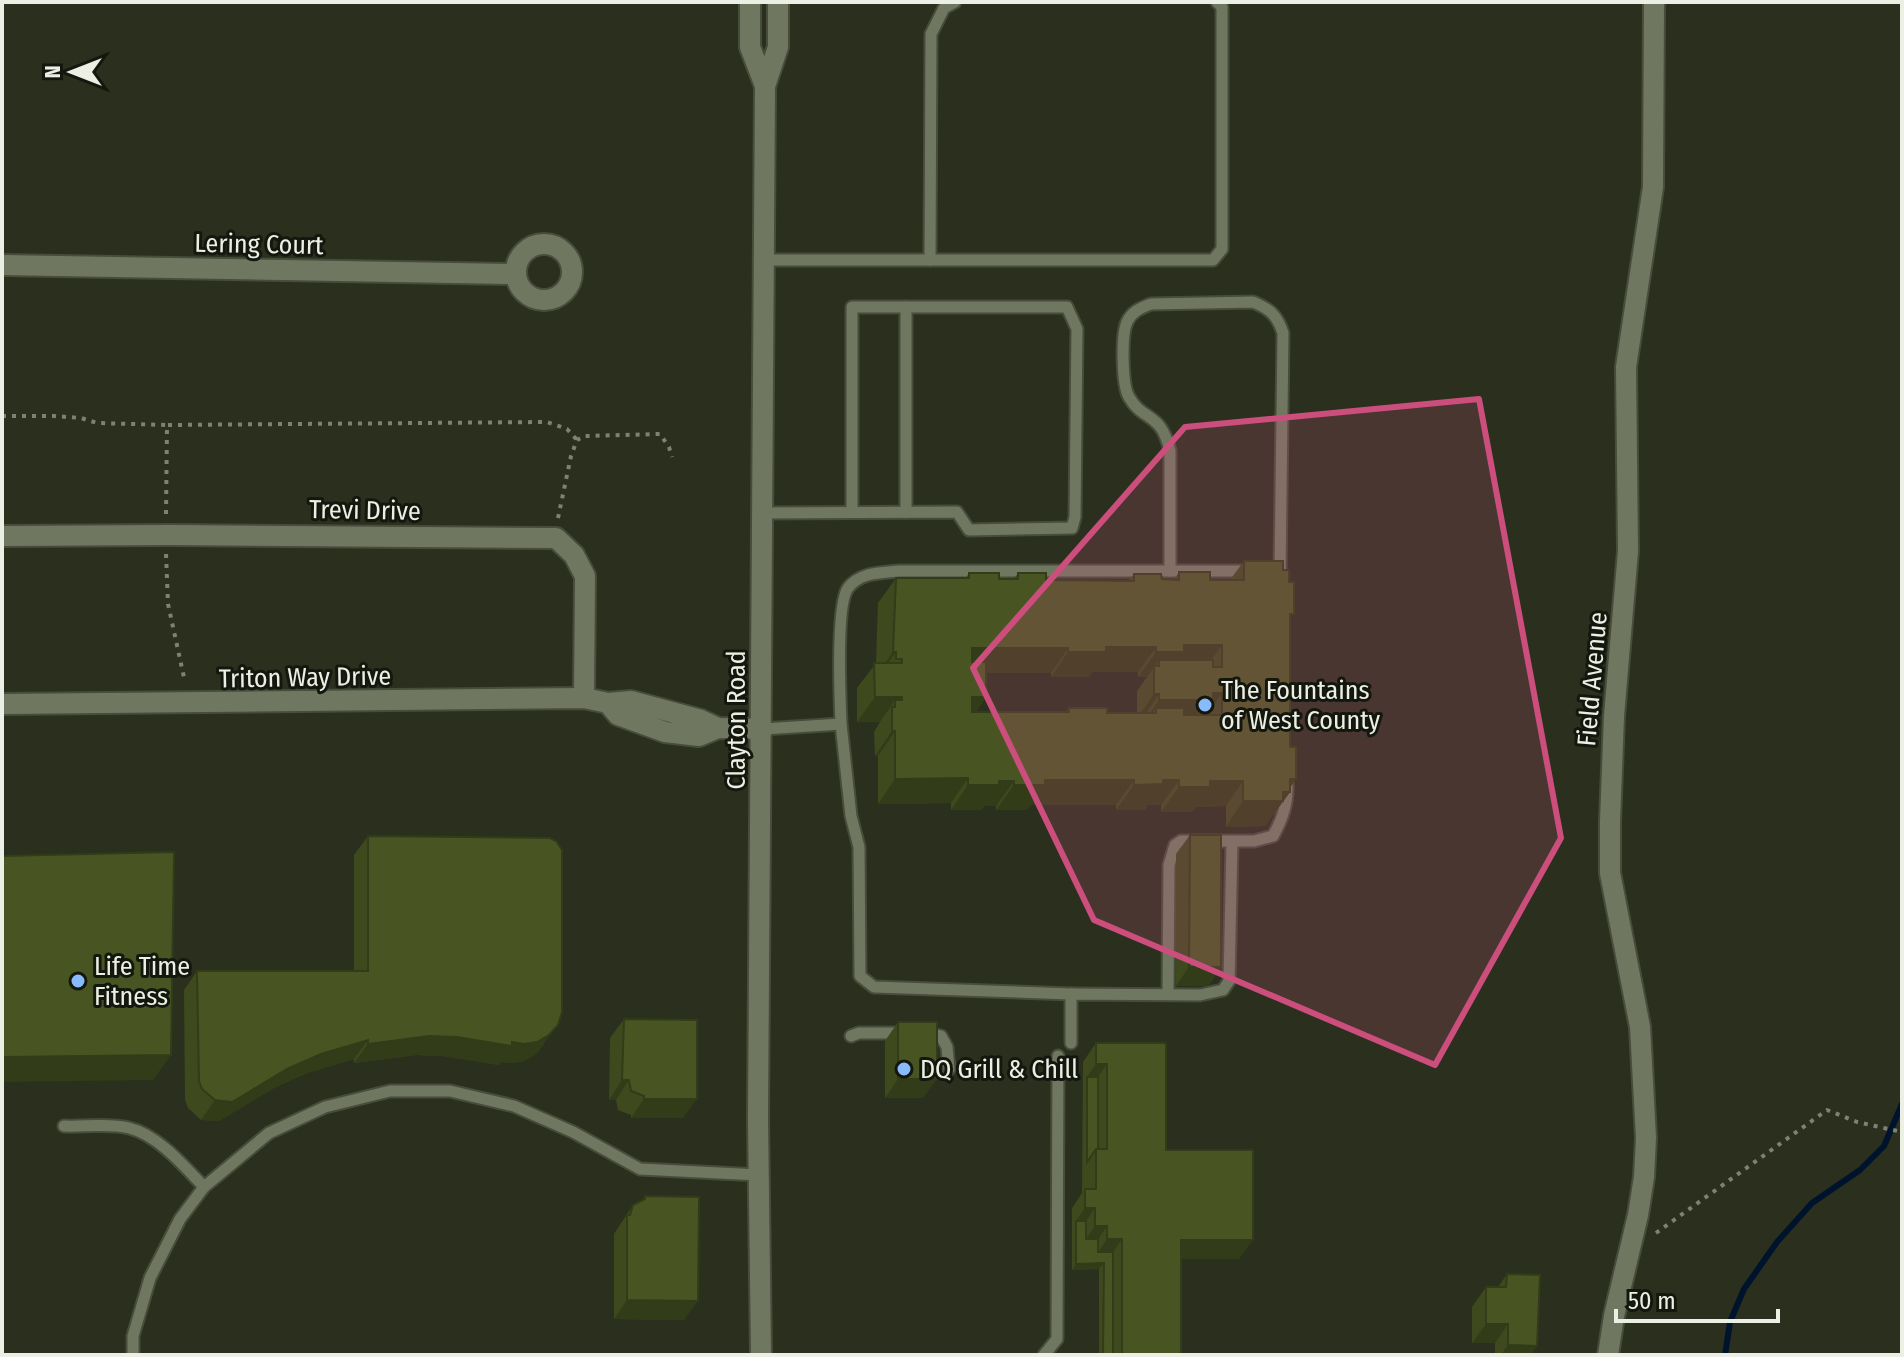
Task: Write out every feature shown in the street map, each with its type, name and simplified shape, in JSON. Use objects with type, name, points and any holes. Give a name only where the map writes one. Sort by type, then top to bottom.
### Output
[{"type":"street","name":"Clayton Road","points":[[750,2],[750,47],[765,86]]},
{"type":"street","name":"Clayton Road","points":[[761,1355],[759,1175],[765,86],[778,47],[778,2]]},
{"type":"street","name":"Field Avenue","points":[[1608,1355],[1638,1215],[1645,1164],[1640,1027],[1612,886],[1610,822],[1614,716],[1628,551],[1626,367],[1653,187],[1654,2]]},
{"type":"street","name":"Lering Court","points":[[2,265],[516,274]]},
{"type":"street","name":"Trevi Drive","points":[[2,536],[556,538],[574,555],[585,576],[584,698]]},
{"type":"street","name":"Triton Way Drive","points":[[2,704],[584,698],[608,703],[618,715],[665,732],[699,736],[718,728],[763,729]]},
{"type":"lane","points":[[930,260],[931,34],[944,8],[955,2]]},
{"type":"lane","points":[[763,260],[1213,260],[1222,249],[1222,7],[1217,2]]},
{"type":"lane","points":[[1170,571],[1170,451],[1166,432],[1154,418],[1132,403],[1126,392],[1123,337],[1127,322],[1137,309],[1151,304],[1253,302],[1278,316],[1283,333],[1280,588],[1267,576],[1250,571],[1170,571],[899,571],[861,577],[847,589],[840,660],[841,724],[851,816],[859,847],[860,976],[874,987],[1071,994],[1200,995],[1223,990],[1229,981],[1232,842]]},
{"type":"lane","points":[[763,513],[957,512],[969,530],[1072,528],[1075,517],[1077,329],[1067,307],[852,307],[852,512]]},
{"type":"lane","points":[[906,307],[906,512]]},
{"type":"lane","points":[[763,729],[841,724]]},
{"type":"lane","points":[[1168,994],[1169,865],[1175,845],[1181,841],[1254,841],[1273,836],[1288,800],[1287,771]]},
{"type":"lane","points":[[1071,994],[1071,1043]]},
{"type":"lane","points":[[851,1036],[859,1033],[935,1033],[941,1036],[947,1047],[949,1069]]},
{"type":"lane","points":[[1044,1355],[1057,1339],[1058,1056]]},
{"type":"lane","points":[[133,1355],[133,1336],[150,1278],[180,1219],[204,1187],[269,1133],[325,1107],[390,1091],[450,1091],[514,1106],[573,1132],[640,1169],[759,1175]]},
{"type":"lane","points":[[64,1126],[128,1128],[148,1136],[204,1187]]},
{"type":"path","points":[[2,416],[54,416],[97,423],[167,425],[547,422],[567,429],[577,440]]},
{"type":"path","points":[[166,520],[167,425]]},
{"type":"path","points":[[557,524],[577,440],[585,436],[660,434],[672,457]]},
{"type":"path","points":[[166,554],[168,604],[185,672],[185,686]]},
{"type":"path","points":[[1654,1234],[1827,1110],[1857,1122],[1902,1132]]},
{"type":"highlighted area","points":[[1479,399],[1561,838],[1435,1065],[1094,920],[973,668],[1185,427]]},
{"type":"building","name":"The Fountains of West County","points":[[1244,561],[1283,561],[1283,570],[1289,570],[1289,582],[1294,582],[1294,614],[1290,614],[1290,747],[1296,747],[1296,779],[1290,779],[1290,792],[1283,792],[1283,801],[1243,801],[1243,781],[1210,781],[1210,787],[1179,787],[1179,780],[1134,785],[1134,780],[1045,780],[1045,785],[1014,785],[1014,781],[999,781],[999,785],[968,785],[968,778],[895,779],[892,707],[895,707],[895,700],[902,700],[902,697],[875,697],[874,663],[902,663],[902,659],[896,659],[896,652],[893,652],[896,578],[969,578],[969,573],[999,573],[999,579],[1018,579],[1018,573],[1046,573],[1046,580],[1134,581],[1134,574],[1161,574],[1162,579],[1179,580],[1179,572],[1210,572],[1210,580],[1244,580]],"holes":[[[1184,645],[1222,645],[1222,667],[1213,667],[1213,660],[1159,660],[1159,666],[1154,666],[1154,694],[1159,694],[1159,700],[1213,700],[1213,693],[1222,693],[1222,715],[1184,715],[1184,708],[1156,708],[1156,713],[1107,713],[1107,708],[1069,708],[1069,712],[972,712],[972,697],[986,697],[986,662],[972,662],[972,648],[1068,648],[1068,652],[1106,652],[1106,647],[1156,647],[1156,652],[1184,652]]]},
{"type":"building","points":[[1190,835],[1221,835],[1221,967],[1189,967]]},
{"type":"building","points":[[368,836],[550,838],[556,841],[562,850],[562,1012],[558,1025],[537,1042],[512,1042],[512,1046],[457,1037],[429,1036],[368,1044],[368,1040],[321,1054],[287,1069],[232,1102],[215,1100],[202,1089],[199,1081],[197,971],[368,971]]},
{"type":"building","name":"Life Time Fitness","points":[[174,852],[171,1055],[2,1057],[2,856]]},
{"type":"building","points":[[624,1019],[697,1020],[697,1099],[644,1099],[644,1096],[631,1091],[629,1080],[622,1080]]},
{"type":"building","points":[[898,1022],[937,1022],[937,1079],[898,1079]]},
{"type":"building","points":[[1096,1043],[1166,1043],[1166,1150],[1253,1150],[1253,1240],[1181,1240],[1181,1355],[1122,1355],[1122,1239],[1107,1239],[1107,1226],[1095,1226],[1095,1208],[1085,1208],[1085,1189],[1096,1189],[1096,1149],[1107,1149],[1107,1064],[1096,1064]]},
{"type":"building","points":[[1087,1077],[1098,1077],[1098,1149],[1087,1162]]},
{"type":"building","points":[[645,1196],[699,1197],[698,1301],[627,1300],[627,1215],[630,1215],[633,1205]]},
{"type":"building","points":[[1076,1221],[1086,1221],[1086,1239],[1098,1239],[1098,1252],[1113,1252],[1113,1355],[1103,1355],[1104,1263],[1076,1264]]},
{"type":"building","points":[[1507,1274],[1540,1275],[1537,1346],[1508,1345],[1508,1324],[1486,1324],[1486,1287],[1506,1287]]},
{"type":"waterway","points":[[1725,1355],[1730,1322],[1744,1289],[1777,1242],[1812,1203],[1860,1170],[1884,1146],[1902,1104]]},
{"type":"place","name":"The Fountains of West County","points":[[1205,705]]},
{"type":"place","name":"Life Time Fitness","points":[[78,981]]},
{"type":"place","name":"DQ Grill & Chill","points":[[904,1069]]}]
